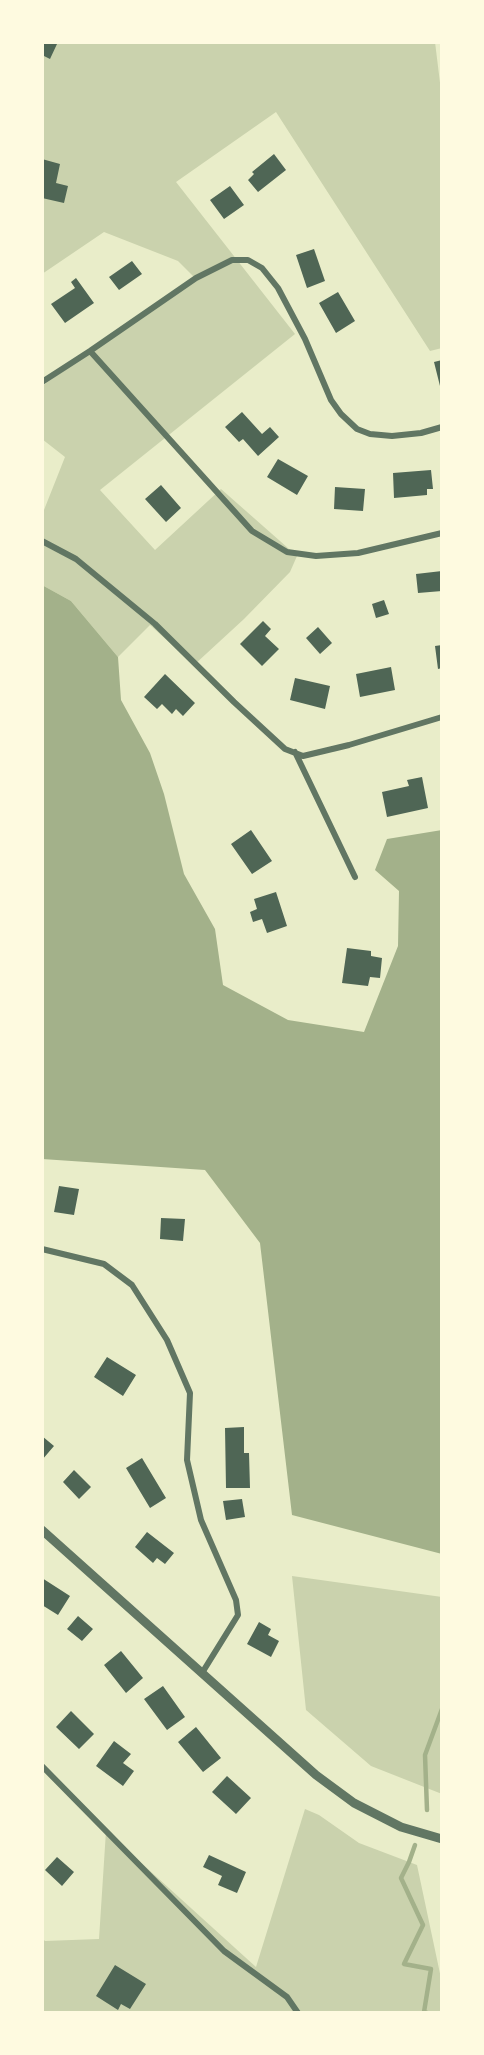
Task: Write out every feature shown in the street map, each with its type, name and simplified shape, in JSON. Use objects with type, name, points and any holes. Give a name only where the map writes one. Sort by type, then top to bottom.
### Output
[{"type":"street","points":[[42,382],[196,278],[232,260],[248,260],[262,268],[278,288],[305,339],[331,400],[341,414],[357,429],[370,434],[393,436],[422,433],[442,427]]},
{"type":"street","points":[[90,351],[252,531],[287,552],[316,556],[358,554],[442,533]]},
{"type":"street","points":[[42,541],[76,559],[155,624],[285,749],[303,756],[349,745],[442,717]]},
{"type":"street","points":[[295,752],[355,878]]},
{"type":"street","points":[[42,1249],[104,1264],[132,1285],[167,1340],[190,1393],[188,1460],[201,1520],[236,1600],[238,1615],[202,1673]]},
{"type":"street","points":[[43,1535],[316,1775],[354,1803],[401,1827],[442,1839]]},
{"type":"street","points":[[42,1766],[224,1951],[287,1997],[298,2013]]},
{"type":"shaded area","points":[[42,42],[435,42],[442,99],[442,348],[430,351],[276,112],[176,182],[295,334],[100,490],[155,550],[221,489],[297,556],[290,572],[194,665],[150,625],[118,657],[71,601],[42,585],[42,515],[65,457],[42,439],[42,386],[196,279],[178,261],[104,232],[42,274]]},
{"type":"shaded area","points":[[42,585],[71,601],[118,657],[121,700],[150,753],[164,794],[184,874],[215,929],[223,985],[288,1020],[364,1032],[398,946],[399,891],[375,870],[387,839],[442,830],[442,1554],[292,1515],[260,1243],[205,1170],[42,1159]]},
{"type":"shaded area","points":[[292,1576],[442,1597],[442,1794],[371,1766],[306,1710]]},
{"type":"shaded area","points":[[305,1809],[319,1815],[359,1843],[417,1865],[442,1983],[442,2013],[42,2013],[42,1938],[45,1941],[99,1939],[106,1831],[256,1967]]},
{"type":"building","points":[[42,42],[57,44],[50,59],[42,55]]},
{"type":"building","points":[[274,154],[286,170],[258,192],[248,180],[254,174],[252,172]]},
{"type":"building","points":[[42,159],[60,164],[56,183],[68,186],[64,203],[42,198]]},
{"type":"building","points":[[230,186],[244,205],[224,219],[210,200]]},
{"type":"building","points":[[314,249],[325,281],[307,288],[296,255]]},
{"type":"building","points":[[132,261],[142,274],[119,290],[109,277]]},
{"type":"building","points":[[76,278],[94,303],[65,323],[51,304],[75,288],[71,282]]},
{"type":"building","points":[[338,292],[355,321],[336,333],[319,303]]},
{"type":"building","points":[[442,360],[442,386],[440,386],[434,362]]},
{"type":"building","points":[[242,412],[262,434],[270,427],[279,437],[258,456],[243,439],[239,442],[225,427]]},
{"type":"building","points":[[278,459],[308,476],[297,495],[267,477]]},
{"type":"building","points":[[431,470],[433,489],[427,489],[427,495],[394,498],[393,473]]},
{"type":"building","points":[[161,485],[181,508],[166,522],[145,499]]},
{"type":"building","points":[[335,487],[365,489],[363,511],[334,509]]},
{"type":"building","points":[[442,571],[442,591],[418,593],[416,574]]},
{"type":"building","points":[[384,600],[389,614],[376,618],[372,604]]},
{"type":"building","points":[[263,621],[271,629],[265,636],[279,649],[262,666],[240,644]]},
{"type":"building","points":[[318,627],[332,643],[320,654],[306,638]]},
{"type":"building","points":[[442,645],[442,668],[438,669],[435,646]]},
{"type":"building","points":[[391,667],[395,690],[360,697],[356,674]]},
{"type":"building","points":[[165,674],[195,703],[183,716],[176,709],[172,714],[162,704],[157,709],[144,697]]},
{"type":"building","points":[[295,678],[330,686],[325,709],[290,700]]},
{"type":"building","points":[[422,777],[428,808],[387,817],[382,792],[409,786],[407,780]]},
{"type":"building","points":[[251,830],[272,861],[252,874],[231,844]]},
{"type":"building","points":[[276,892],[287,926],[267,933],[262,919],[253,922],[250,912],[257,909],[254,899]]},
{"type":"building","points":[[347,948],[371,951],[371,956],[382,958],[380,978],[370,977],[368,986],[342,983]]},
{"type":"building","points":[[59,1186],[79,1189],[74,1215],[54,1212]]},
{"type":"building","points":[[161,1218],[185,1219],[183,1241],[160,1239]]},
{"type":"building","points":[[107,1357],[136,1375],[123,1396],[94,1377]]},
{"type":"building","points":[[244,1427],[244,1453],[249,1453],[250,1488],[226,1488],[225,1428]]},
{"type":"building","points":[[42,1436],[54,1446],[42,1460]]},
{"type":"building","points":[[142,1458],[166,1498],[150,1508],[126,1468]]},
{"type":"building","points":[[74,1470],[91,1487],[79,1499],[63,1482]]},
{"type":"building","points":[[242,1499],[245,1517],[226,1520],[223,1501]]},
{"type":"building","points":[[147,1532],[174,1553],[165,1564],[157,1558],[153,1563],[135,1547]]},
{"type":"building","points":[[42,1578],[70,1596],[58,1615],[42,1605]]},
{"type":"building","points":[[78,1616],[93,1629],[82,1641],[67,1629]]},
{"type":"building","points":[[259,1622],[271,1629],[268,1635],[279,1641],[271,1657],[247,1644]]},
{"type":"building","points":[[121,1651],[143,1678],[126,1693],[104,1665]]},
{"type":"building","points":[[163,1686],[185,1717],[167,1730],[144,1699]]},
{"type":"building","points":[[71,1711],[94,1734],[79,1749],[56,1727]]},
{"type":"building","points":[[196,1727],[221,1758],[203,1772],[178,1742]]},
{"type":"building","points":[[114,1741],[131,1754],[123,1763],[134,1771],[123,1786],[96,1766]]},
{"type":"building","points":[[227,1776],[251,1798],[236,1814],[212,1792]]},
{"type":"building","points":[[209,1855],[246,1872],[237,1893],[218,1885],[222,1876],[203,1867]]},
{"type":"building","points":[[57,1857],[74,1872],[62,1886],[45,1870]]},
{"type":"building","points":[[115,1965],[146,1984],[130,2009],[121,2004],[118,2010],[96,1996]]},
{"type":"waterway","points":[[427,1810],[425,1755],[442,1709]]},
{"type":"waterway","points":[[415,1845],[401,1878],[423,1925],[404,1964],[431,1969],[424,2012],[427,2013]]}]
